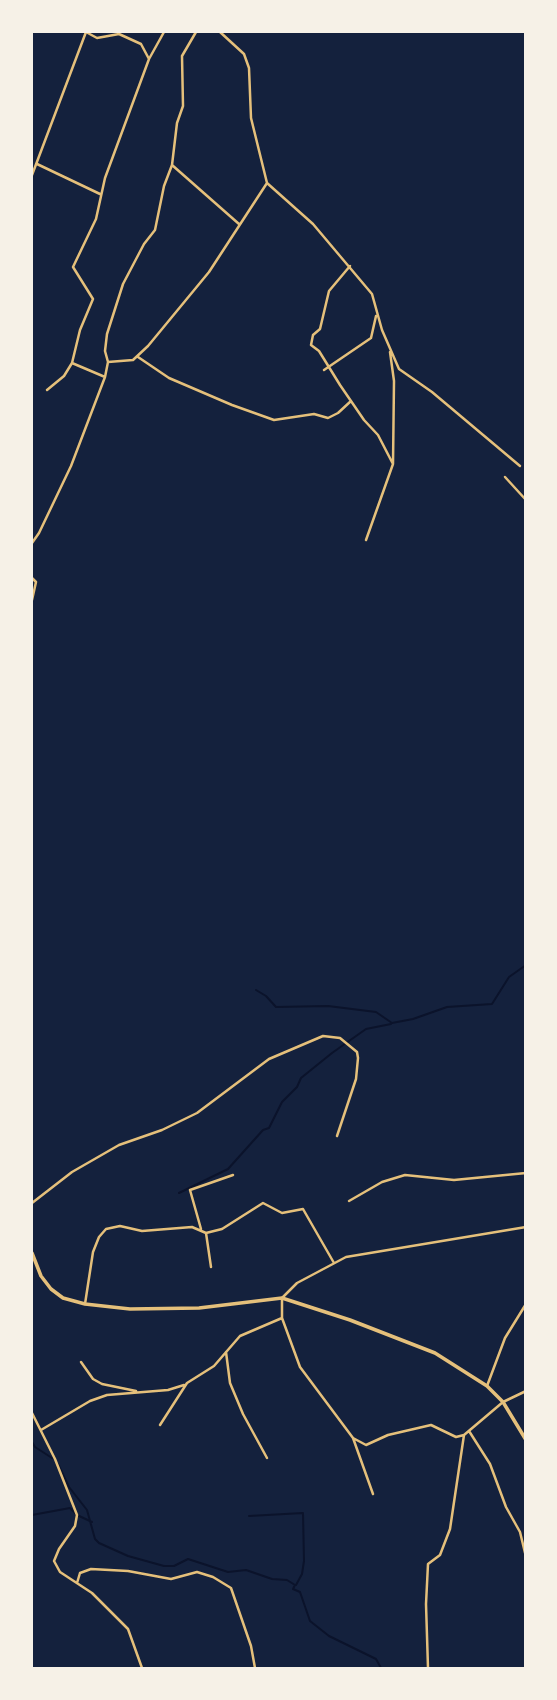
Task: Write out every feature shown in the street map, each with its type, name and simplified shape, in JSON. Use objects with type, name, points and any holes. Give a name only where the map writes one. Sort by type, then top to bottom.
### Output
[{"type":"street","points":[[32,175],[86,32],[97,38],[119,34],[141,44],[149,59]]},
{"type":"street","points":[[47,390],[64,376],[72,363],[80,330],[93,299],[73,267],[96,219],[101,194],[149,59],[164,32]]},
{"type":"street","points":[[32,543],[71,466],[105,377],[108,362],[105,351],[111,321],[124,284],[144,244],[155,230],[164,186],[172,165],[177,123],[183,106],[182,56],[196,32]]},
{"type":"street","points":[[220,32],[244,54],[249,68],[251,118],[267,183],[313,224],[372,293],[390,350],[399,369],[432,392],[520,466]]},
{"type":"street","points":[[37,164],[101,194]]},
{"type":"street","points":[[172,165],[239,224]]},
{"type":"street","points":[[108,362],[125,362],[137,356],[209,272],[267,183]]},
{"type":"street","points":[[350,266],[329,292],[320,329],[313,335],[311,345],[319,351],[351,401],[379,435],[393,464]]},
{"type":"street","points":[[324,370],[371,338],[377,313]]},
{"type":"street","points":[[366,540],[393,464],[394,381],[390,350]]},
{"type":"street","points":[[137,356],[169,378],[274,420],[314,414],[328,418],[351,401]]},
{"type":"street","points":[[72,363],[105,377]]},
{"type":"street","points":[[505,477],[526,500]]},
{"type":"street","points":[[32,578],[36,582],[32,600]]},
{"type":"street","points":[[32,1203],[72,1172],[119,1145],[162,1130],[197,1113],[269,1059],[323,1036],[340,1038],[357,1052],[356,1079],[337,1136]]},
{"type":"street","points":[[349,1201],[382,1182],[405,1175],[454,1180],[526,1173]]},
{"type":"street","points":[[201,1229],[190,1190],[233,1175]]},
{"type":"street","points":[[206,1233],[222,1229],[263,1203],[282,1213],[303,1209],[334,1263]]},
{"type":"street","points":[[85,1304],[93,1252],[99,1237],[106,1229],[120,1226],[142,1231],[192,1227],[201,1229],[206,1233],[211,1267]]},
{"type":"street","points":[[373,1494],[353,1438],[300,1367],[282,1318],[282,1297],[297,1283],[346,1256],[526,1227]]},
{"type":"street","points":[[32,1253],[41,1276],[51,1289],[63,1298],[85,1304],[130,1309],[199,1308],[282,1297],[350,1320],[435,1353],[487,1385],[503,1402],[526,1440]]},
{"type":"street","points":[[487,1385],[505,1338],[526,1304]]},
{"type":"street","points":[[41,1430],[90,1401],[107,1395],[168,1390],[187,1383],[214,1366],[240,1336],[282,1318]]},
{"type":"street","points":[[226,1352],[230,1383],[267,1458]]},
{"type":"street","points":[[81,1362],[93,1379],[103,1384],[143,1392]]},
{"type":"street","points":[[160,1424],[187,1383]]},
{"type":"street","points":[[353,1438],[366,1445],[388,1435],[431,1425],[456,1437],[464,1435],[503,1402],[526,1391]]},
{"type":"street","points":[[32,1412],[77,1515],[75,1526],[54,1561],[60,1572],[92,1592],[128,1629],[142,1668]]},
{"type":"street","points":[[469,1430],[490,1464],[506,1507],[520,1532],[526,1557]]},
{"type":"street","points":[[428,1668],[428,1564],[440,1555],[450,1529],[464,1435]]},
{"type":"street","points":[[76,1583],[80,1573],[91,1569],[172,1579],[197,1572],[213,1577],[231,1588],[251,1646],[255,1668]]},
{"type":"waterway","points":[[256,990],[276,1007],[328,1006],[376,1012],[392,1023],[447,1007],[492,1004],[509,977],[526,965]]},
{"type":"waterway","points":[[179,1193],[228,1169],[263,1130],[269,1128],[282,1102],[297,1087],[301,1078],[332,1053],[366,1029],[391,1024]]},
{"type":"waterway","points":[[32,1418],[32,1424]]},
{"type":"waterway","points":[[32,1442],[52,1458]]},
{"type":"waterway","points":[[58,1464],[69,1487],[87,1510],[95,1539],[99,1543],[128,1556],[164,1566],[174,1566],[188,1559],[228,1572],[246,1570],[272,1579],[287,1580],[295,1585],[293,1589],[300,1592],[310,1621],[329,1636],[376,1659],[381,1668]]},
{"type":"waterway","points":[[32,1515],[70,1508],[77,1515],[92,1522]]},
{"type":"waterway","points":[[249,1516],[303,1513],[304,1561],[302,1574],[296,1585]]}]
